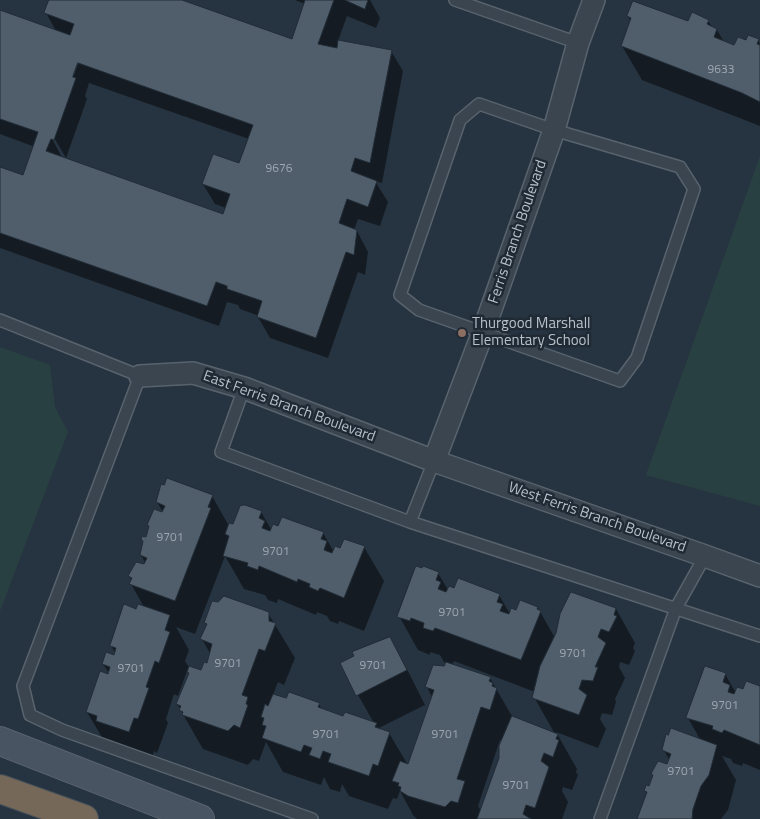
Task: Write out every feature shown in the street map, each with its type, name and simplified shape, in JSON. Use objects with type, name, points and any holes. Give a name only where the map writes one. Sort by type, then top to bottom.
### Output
[{"type":"highway","points":[[0,789],[84,819]]},
{"type":"main road","points":[[0,741],[200,819]]},
{"type":"street","name":"Ferris Branch Boulevard","points":[[434,461],[483,332],[554,130],[578,43],[594,0]]},
{"type":"street","name":"East Ferris Branch Boulevard","points":[[140,376],[193,372],[244,388],[434,461]]},
{"type":"street","name":"West Ferris Branch Boulevard","points":[[434,461],[760,576]]},
{"type":"lane","points":[[455,0],[578,43]]},
{"type":"lane","points":[[479,104],[554,130],[680,166],[694,189],[637,358],[620,381],[483,332],[419,310],[400,295],[460,120],[479,104]]},
{"type":"lane","points":[[0,320],[140,376],[24,686],[30,715],[62,730],[312,819]]},
{"type":"lane","points":[[244,388],[221,452],[410,522],[760,636]]},
{"type":"lane","points":[[410,522],[434,461]]},
{"type":"lane","points":[[600,819],[676,608],[705,556]]},
{"type":"green space","points":[[760,156],[760,506],[646,475]]},
{"type":"green space","points":[[0,347],[50,365],[55,407],[68,432],[0,611]]},
{"type":"building","points":[[49,0],[182,0],[292,39],[305,0],[334,0],[318,44],[337,48],[338,40],[392,50],[370,163],[355,158],[351,171],[377,181],[368,207],[347,199],[339,223],[357,230],[354,255],[346,252],[316,338],[257,317],[262,301],[227,289],[227,286],[216,282],[207,306],[0,233],[0,167],[23,175],[38,132],[0,119],[0,10],[70,35],[74,24],[44,13]],"holes":[[[78,63],[253,125],[239,163],[213,154],[202,184],[230,194],[223,214],[46,151],[51,139],[54,140],[76,78],[73,77]]]},
{"type":"building","points":[[345,0],[368,0],[365,9]]},
{"type":"building","points":[[633,1],[688,21],[692,12],[709,20],[707,24],[717,29],[714,37],[734,45],[738,37],[746,40],[748,35],[759,39],[757,44],[760,45],[760,102],[742,93],[621,46],[631,18],[627,16]]},
{"type":"building","points":[[167,478],[213,495],[208,507],[211,508],[175,601],[129,584],[132,578],[128,576],[136,562],[144,564],[147,558],[140,555],[143,541],[141,540],[142,536],[146,537],[149,526],[147,525],[154,509],[162,512],[165,506],[156,502],[161,484],[164,485]]},
{"type":"building","points":[[245,505],[262,511],[259,518],[265,521],[262,528],[270,531],[273,524],[278,526],[282,517],[324,532],[321,539],[327,541],[324,550],[332,553],[335,546],[340,548],[344,539],[365,546],[344,598],[320,588],[318,591],[309,587],[310,584],[298,579],[297,582],[259,566],[258,570],[247,566],[248,563],[223,556],[229,536],[225,534],[229,523],[233,524],[240,506]]},
{"type":"building","points":[[416,566],[422,568],[423,566],[439,572],[436,580],[441,582],[438,589],[446,592],[449,586],[454,588],[458,578],[500,594],[497,602],[503,604],[500,611],[509,614],[511,608],[516,610],[520,600],[538,607],[537,609],[541,611],[521,660],[435,628],[433,631],[423,628],[424,623],[411,618],[410,621],[397,617]]},
{"type":"building","points":[[571,592],[616,608],[614,615],[617,616],[609,632],[601,629],[598,637],[606,643],[595,667],[598,667],[593,681],[582,680],[579,689],[587,695],[579,715],[532,698],[540,666],[556,633],[560,614]]},
{"type":"building","points":[[224,596],[269,612],[269,621],[276,623],[265,651],[259,649],[242,695],[248,697],[246,704],[248,705],[240,728],[234,725],[228,731],[182,715],[183,712],[179,710],[181,706],[176,704],[189,673],[187,672],[189,666],[201,670],[204,662],[207,663],[212,644],[200,639],[207,624],[204,623],[212,601],[218,602]]},
{"type":"building","points":[[124,604],[136,609],[138,604],[170,615],[165,630],[170,632],[159,663],[155,661],[146,687],[149,688],[138,719],[134,718],[129,732],[96,721],[97,716],[86,712],[100,671],[108,674],[110,667],[102,664],[106,652],[114,655],[116,648],[110,646]]},
{"type":"building","points":[[390,637],[407,670],[356,696],[340,663],[354,656],[352,652]]},
{"type":"building","points":[[446,662],[491,677],[489,681],[493,683],[492,686],[497,688],[490,710],[481,707],[457,779],[465,781],[458,803],[451,801],[445,807],[408,796],[400,791],[399,783],[392,781],[400,761],[408,764],[434,690],[425,687],[433,665],[444,666]]},
{"type":"building","points":[[705,666],[726,673],[723,682],[730,685],[728,692],[734,694],[737,687],[743,689],[746,681],[760,686],[760,745],[724,730],[722,733],[712,729],[713,726],[686,718]]},
{"type":"building","points":[[289,692],[320,703],[318,707],[343,716],[345,712],[377,723],[375,727],[390,732],[378,766],[373,764],[369,776],[328,762],[331,754],[323,751],[320,759],[309,755],[312,748],[304,745],[301,752],[262,738],[266,726],[262,725],[264,718],[261,717],[265,704],[268,706],[273,694],[286,698]]},
{"type":"building","points":[[512,716],[558,734],[556,739],[559,740],[553,757],[544,753],[541,761],[549,767],[535,808],[526,805],[523,814],[531,819],[477,819],[499,758],[499,746]]},
{"type":"building","points":[[671,728],[717,745],[709,775],[701,786],[693,809],[692,819],[637,819],[647,792],[644,791],[646,785],[649,786],[653,770],[658,761],[667,764],[671,754],[662,750],[666,734],[668,735]]},
{"type":"place","name":"Thurgood Marshall Elementary School","points":[[462,333]]}]
